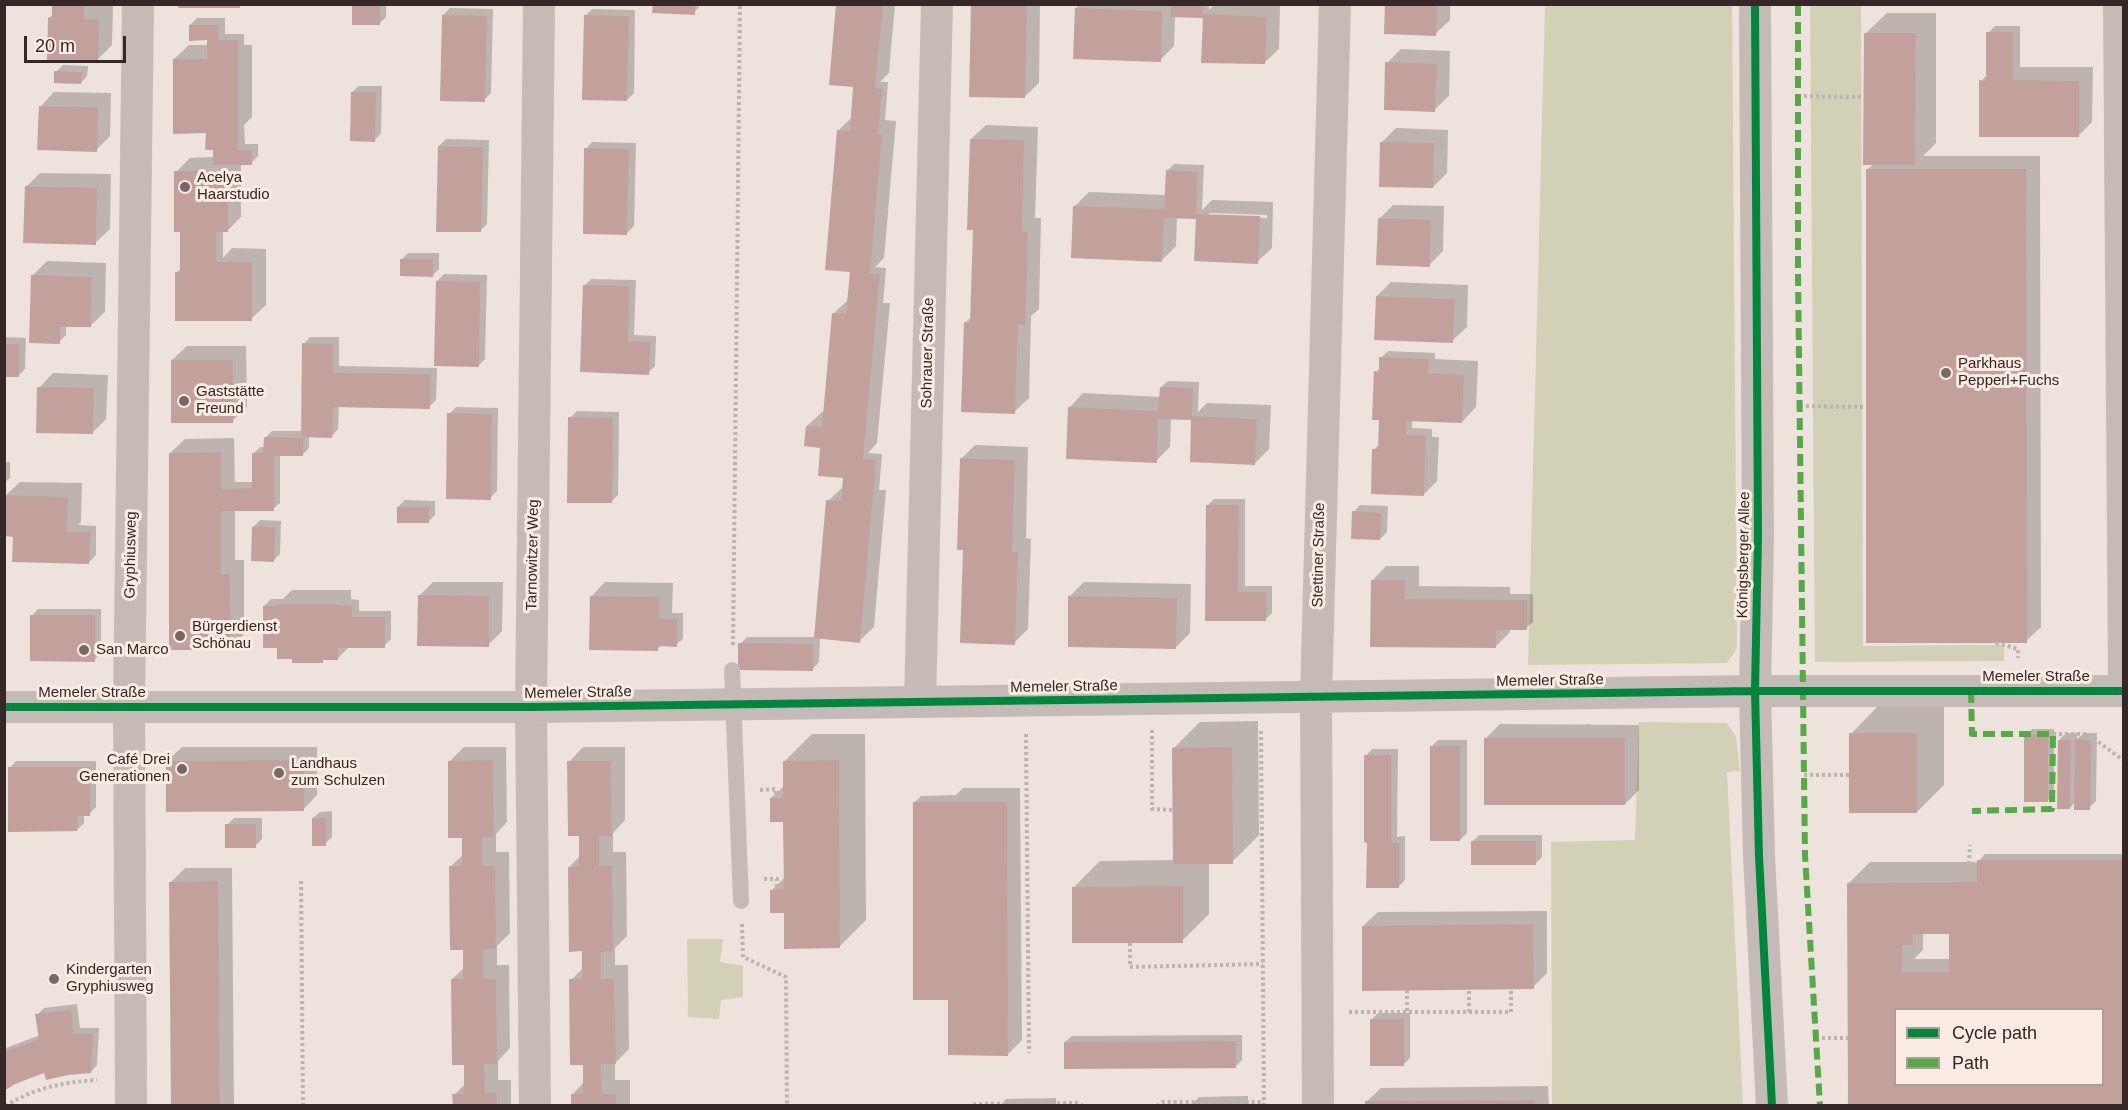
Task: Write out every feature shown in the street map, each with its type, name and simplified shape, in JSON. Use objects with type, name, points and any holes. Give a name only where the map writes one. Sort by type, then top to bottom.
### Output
[{"type":"street","name":"Gryphiusweg","points":[[131,1106],[129,706],[138,4]]},
{"type":"street","name":"Tarnowitzer Weg","points":[[535,1106],[531,707],[539,4]]},
{"type":"street","name":"Sohrauer Straße","points":[[920,702],[937,4]]},
{"type":"street","name":"Stettiner Straße","points":[[1318,1106],[1316,697],[1335,4]]},
{"type":"street","name":"Königsberger Allee","points":[[1755,4],[1758,537],[1755,692],[1759,856],[1772,1106]]},
{"type":"street","points":[[2119,4],[2124,674]]},
{"type":"street","name":"Memeler Straße","points":[[4,707],[531,707],[1755,692],[2124,691]]},
{"type":"lane","points":[[732,670],[741,901]]},
{"type":"path","points":[[732,670],[740,4]]},
{"type":"path","points":[[1798,96],[1864,97]]},
{"type":"path","points":[[1800,406],[1866,407]]},
{"type":"path","points":[[1157,1106],[1162,1102],[1264,1104],[1261,698]]},
{"type":"path","points":[[1152,699],[1152,809],[1172,810]]},
{"type":"path","points":[[1025,701],[1029,1053]]},
{"type":"path","points":[[2053,734],[2088,734],[2124,761]]},
{"type":"path","points":[[1804,775],[1849,774]]},
{"type":"path","points":[[763,790],[776,789],[776,798]]},
{"type":"path","points":[[1968,882],[1970,845]]},
{"type":"path","points":[[764,879],[777,879],[777,889]]},
{"type":"path","points":[[301,881],[303,1106]]},
{"type":"path","points":[[741,901],[743,957],[786,977],[787,1106]]},
{"type":"path","points":[[1130,943],[1130,967],[1263,964]]},
{"type":"path","points":[[1469,989],[1469,1012]]},
{"type":"path","points":[[1317,1012],[1511,1012],[1511,989]]},
{"type":"path","points":[[1407,990],[1407,1012]]},
{"type":"path","points":[[1816,1038],[1848,1038]]},
{"type":"path","points":[[5,1106],[40,1088],[80,1081],[107,1080]]},
{"type":"path","points":[[975,1106],[975,1104],[1078,1103],[1083,1106]]},
{"type":"green space","points":[[1545,5],[1732,5],[1737,648],[1727,663],[1528,665]]},
{"type":"green space","points":[[1810,5],[1861,5],[1863,646],[2004,645],[2004,661],[1815,662]]},
{"type":"green space","points":[[1639,722],[1727,723],[1736,737],[1740,771],[1727,772],[1743,1105],[1552,1105],[1551,842],[1635,840]]},
{"type":"green space","points":[[687,939],[723,939],[720,962],[743,966],[743,997],[721,1000],[719,1019],[688,1017]]},
{"type":"building","points":[[52,4],[84,4],[84,19],[99,19],[98,61],[47,60],[48,17],[52,18]]},
{"type":"building","points":[[178,4],[240,4],[240,8],[178,8]]},
{"type":"building","points":[[352,4],[380,4],[380,25],[352,25]]},
{"type":"building","points":[[653,4],[695,4],[695,15],[652,13]]},
{"type":"building","points":[[836,4],[883,4],[875,88],[882,89],[878,134],[882,134],[870,274],[880,274],[863,459],[876,460],[860,643],[814,638],[826,500],[841,501],[843,478],[818,476],[820,448],[804,446],[806,426],[822,427],[832,313],[846,314],[850,272],[825,270],[837,130],[850,131],[853,87],[829,85]]},
{"type":"building","points":[[971,4],[1027,4],[1025,98],[969,97]]},
{"type":"building","points":[[1171,4],[1203,4],[1203,14],[1267,17],[1265,64],[1201,63],[1203,18],[1170,17]]},
{"type":"building","points":[[1385,4],[1437,4],[1436,36],[1384,34]]},
{"type":"building","points":[[1075,8],[1162,11],[1161,62],[1073,59]]},
{"type":"building","points":[[442,15],[487,16],[485,102],[440,101]]},
{"type":"building","points":[[584,15],[629,16],[627,101],[582,100]]},
{"type":"building","points":[[189,25],[219,25],[218,40],[238,40],[238,150],[252,150],[252,165],[213,165],[213,150],[205,150],[206,133],[173,134],[173,59],[207,59],[207,40],[189,41]]},
{"type":"building","points":[[1986,32],[2013,32],[2013,80],[2079,81],[2079,137],[1979,137],[1979,80],[1986,81]]},
{"type":"building","points":[[1864,33],[1916,33],[1915,165],[1863,165]]},
{"type":"building","points":[[1385,62],[1437,64],[1435,112],[1384,110]]},
{"type":"building","points":[[54,71],[82,72],[81,84],[54,83]]},
{"type":"building","points":[[351,92],[376,92],[375,142],[350,141]]},
{"type":"building","points":[[39,106],[98,107],[97,152],[37,150]]},
{"type":"building","points":[[970,139],[1024,140],[1022,232],[1028,232],[1025,325],[1018,324],[1015,414],[961,412],[964,322],[970,323],[973,230],[967,230]]},
{"type":"building","points":[[1380,142],[1434,143],[1433,188],[1379,187]]},
{"type":"building","points":[[438,146],[483,147],[481,232],[436,232]]},
{"type":"building","points":[[584,148],[629,149],[627,235],[583,234]]},
{"type":"building","name":"Parkhaus Pepperl+Fuchs","points":[[1866,169],[2026,169],[2027,643],[1866,643]]},
{"type":"building","points":[[1166,170],[1197,172],[1196,214],[1260,216],[1258,264],[1194,261],[1196,219],[1164,218],[1162,262],[1071,258],[1073,206],[1164,209]]},
{"type":"building","points":[[174,171],[228,171],[228,232],[216,232],[216,262],[252,262],[252,321],[175,321],[175,272],[180,272],[180,232],[174,232]]},
{"type":"building","points":[[25,186],[97,188],[96,245],[23,243]]},
{"type":"building","points":[[1378,218],[1431,220],[1430,267],[1376,265]]},
{"type":"building","points":[[400,259],[433,259],[433,277],[400,276]]},
{"type":"building","points":[[31,275],[92,277],[91,327],[60,327],[60,344],[29,343]]},
{"type":"building","points":[[436,281],[480,282],[479,367],[434,366]]},
{"type":"building","points":[[583,285],[629,286],[628,341],[650,342],[649,375],[580,372]]},
{"type":"building","points":[[1376,296],[1455,299],[1453,343],[1374,340]]},
{"type":"building","points":[[302,343],[333,344],[333,373],[430,374],[430,409],[333,407],[332,438],[301,437]]},
{"type":"building","points":[[4,344],[19,344],[19,377],[4,377]]},
{"type":"building","points":[[1379,357],[1429,359],[1428,373],[1464,375],[1462,423],[1406,421],[1406,435],[1426,435],[1424,496],[1371,494],[1372,449],[1378,449],[1379,420],[1372,420],[1374,371],[1379,372]]},
{"type":"building","points":[[171,360],[233,360],[233,423],[171,423]]},
{"type":"building","points":[[37,387],[94,388],[93,434],[36,433]]},
{"type":"building","points":[[1160,387],[1193,388],[1192,416],[1257,419],[1255,465],[1190,462],[1191,420],[1158,419],[1157,463],[1066,459],[1068,407],[1158,411]]},
{"type":"building","points":[[447,413],[492,414],[491,500],[446,499]]},
{"type":"building","points":[[568,417],[613,418],[612,503],[567,503]]},
{"type":"building","points":[[264,437],[303,438],[303,456],[274,456],[274,511],[221,511],[221,574],[230,574],[231,650],[169,650],[169,453],[221,452],[221,489],[252,488],[252,453],[263,453]]},
{"type":"building","points":[[960,458],[1015,460],[1012,552],[1018,552],[1015,645],[960,643],[963,550],[957,550]]},
{"type":"building","points":[[4,495],[68,497],[67,532],[90,532],[89,564],[12,562],[13,537],[4,536]]},
{"type":"building","points":[[1206,505],[1239,505],[1238,592],[1266,592],[1266,621],[1205,621]]},
{"type":"building","points":[[397,507],[429,507],[429,523],[397,523]]},
{"type":"building","points":[[1352,511],[1382,513],[1380,540],[1351,539]]},
{"type":"building","points":[[252,527],[275,527],[274,562],[251,561]]},
{"type":"building","points":[[1371,580],[1405,580],[1405,599],[1527,600],[1527,630],[1496,630],[1496,648],[1370,647]]},
{"type":"building","points":[[418,595],[489,596],[489,647],[417,646]]},
{"type":"building","points":[[590,596],[659,597],[659,619],[677,619],[677,647],[658,646],[658,651],[589,650]]},
{"type":"building","points":[[1068,596],[1177,598],[1176,649],[1068,647]]},
{"type":"building","points":[[277,604],[338,604],[352,606],[352,617],[385,617],[385,648],[338,648],[338,660],[323,660],[323,663],[292,663],[292,659],[277,659],[277,648],[263,648],[263,606],[277,606]]},
{"type":"building","points":[[30,615],[95,615],[95,662],[30,661]]},
{"type":"building","points":[[738,643],[813,644],[813,671],[738,670]]},
{"type":"building","points":[[1849,733],[1917,733],[1917,813],[1849,813]]},
{"type":"building","points":[[2024,735],[2048,735],[2048,802],[2024,802]]},
{"type":"building","points":[[1484,738],[1625,738],[1625,805],[1484,805]]},
{"type":"building","points":[[2075,739],[2091,740],[2090,810],[2074,810]]},
{"type":"building","points":[[2058,740],[2071,740],[2070,809],[2057,809]]},
{"type":"building","points":[[1430,746],[1460,746],[1460,841],[1430,841]]},
{"type":"building","points":[[1232,747],[1233,864],[1173,864],[1172,748]]},
{"type":"building","points":[[1364,755],[1391,755],[1391,843],[1399,843],[1399,888],[1366,888]]},
{"type":"building","points":[[304,760],[304,811],[166,812],[166,761]]},
{"type":"building","points":[[493,760],[494,838],[482,837],[482,866],[495,866],[496,949],[483,949],[483,979],[496,979],[497,1064],[484,1064],[485,1093],[497,1093],[497,1106],[453,1106],[452,1094],[464,1094],[464,1065],[452,1065],[451,979],[463,979],[463,950],[450,950],[449,866],[462,866],[462,838],[448,838],[448,761]]},
{"type":"building","points":[[839,760],[840,948],[784,949],[784,913],[770,913],[770,890],[784,889],[783,822],[770,822],[770,798],[783,798],[783,761]]},
{"type":"building","points":[[567,761],[611,761],[612,836],[599,836],[599,866],[612,866],[613,951],[601,952],[601,979],[614,979],[616,1064],[601,1064],[602,1094],[616,1094],[616,1106],[571,1106],[571,1094],[583,1094],[583,1065],[570,1065],[569,979],[582,979],[582,951],[569,952],[568,867],[579,866],[579,836],[568,836]]},
{"type":"building","points":[[8,767],[90,767],[90,816],[78,816],[77,831],[8,832]]},
{"type":"building","points":[[913,802],[1007,802],[1008,1056],[948,1055],[948,1000],[913,1000]]},
{"type":"building","points":[[312,818],[326,818],[326,846],[312,846]]},
{"type":"building","points":[[225,824],[256,824],[256,848],[225,848]]},
{"type":"building","points":[[1471,841],[1536,841],[1536,865],[1471,865]]},
{"type":"building","points":[[1977,860],[2124,860],[2124,1106],[1848,1106],[1847,883],[1977,882]],"holes":[[[1913,934],[1949,934],[1949,972],[1902,972],[1902,945],[1913,945]]]},
{"type":"building","points":[[218,881],[220,1106],[171,1106],[169,882]]},
{"type":"building","points":[[1183,886],[1183,943],[1072,943],[1072,887]]},
{"type":"building","points":[[1533,924],[1534,989],[1362,991],[1362,926]]},
{"type":"building","points":[[71,1010],[73,1034],[93,1034],[91,1073],[46,1080],[44,1073],[15,1084],[4,1091],[4,1052],[39,1039],[35,1014]]},
{"type":"building","points":[[1370,1019],[1404,1019],[1404,1066],[1370,1066]]},
{"type":"building","points":[[1236,1041],[1236,1068],[1064,1069],[1064,1042]]},
{"type":"building","points":[[1535,1100],[1535,1106],[1365,1106],[1365,1101]]},
{"type":"marked path","points":[[1798,4],[1798,274],[1805,855],[1820,1106]]},
{"type":"marked path","points":[[1971,691],[1972,734],[2053,734],[2052,809],[1972,811]]},
{"type":"cycle path","points":[[1755,4],[1758,537],[1755,691],[1759,856],[1772,1106]]},
{"type":"cycle path","points":[[4,707],[531,707],[1755,691],[2124,691]]},
{"type":"place","name":"Acelya Haarstudio","points":[[185,187]]},
{"type":"place","name":"Parkhaus Pepperl+Fuchs","points":[[1946,373]]},
{"type":"place","name":"Gaststätte Freund","points":[[184,401]]},
{"type":"place","name":"Bürgerdienst Schönau","points":[[180,636]]},
{"type":"place","name":"San Marco","points":[[84,650]]},
{"type":"place","name":"Café Drei Generationen","points":[[182,769]]},
{"type":"place","name":"Landhaus zum Schulzen","points":[[279,773]]},
{"type":"place","name":"Kindergarten Gryphiusweg","points":[[54,979]]}]
